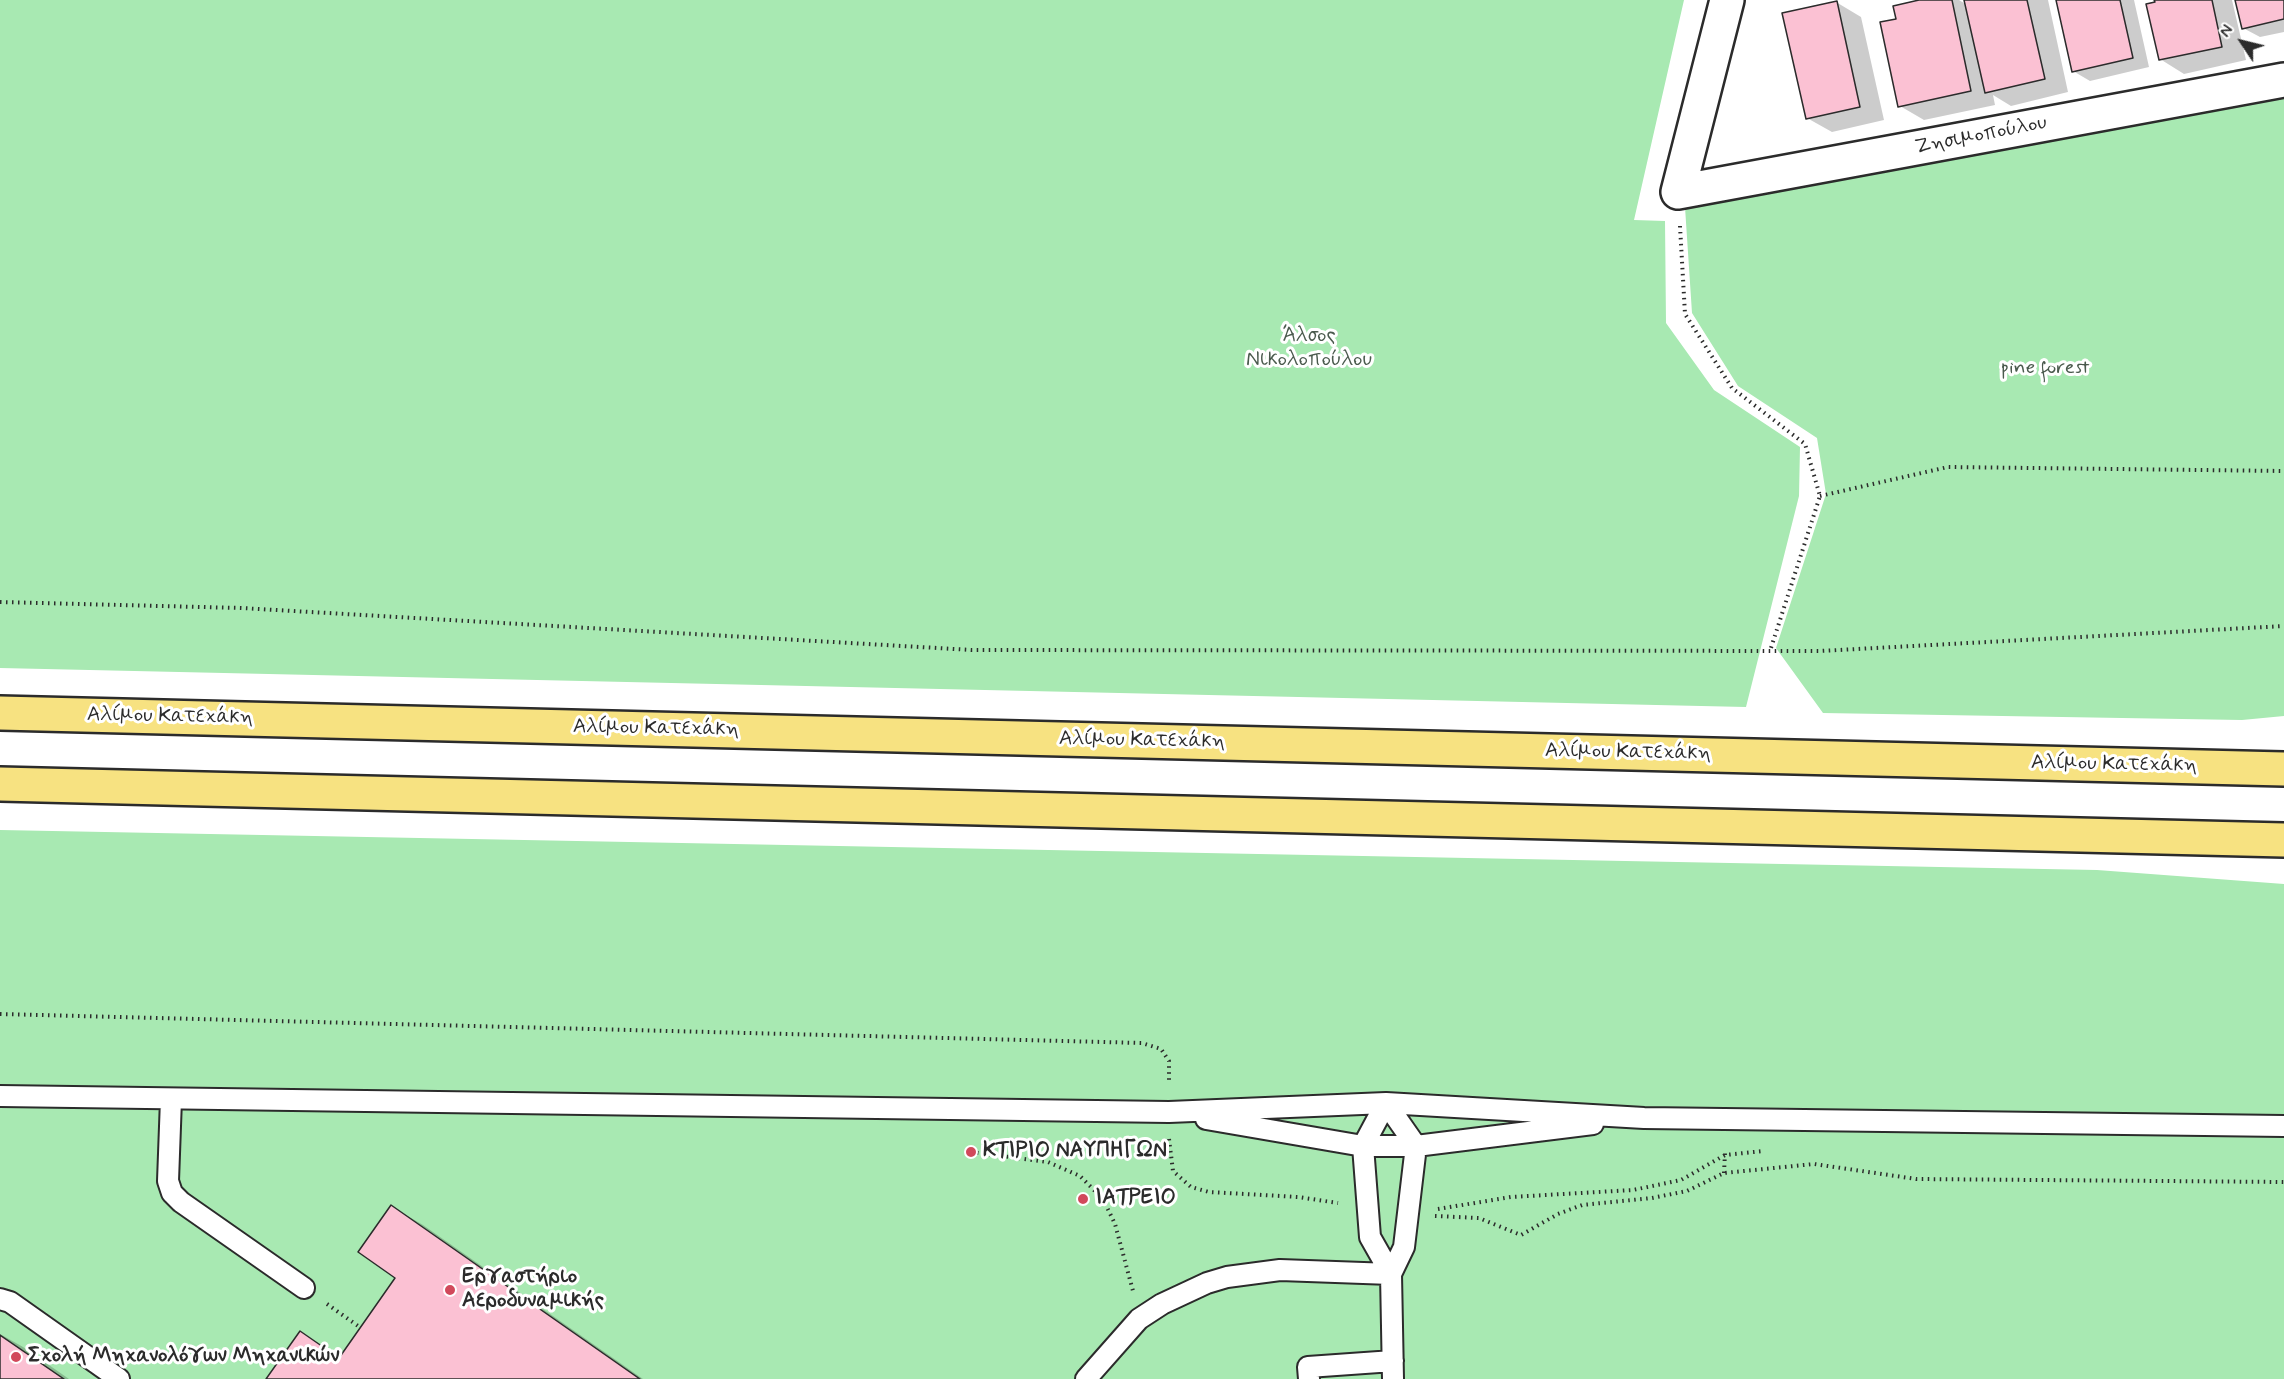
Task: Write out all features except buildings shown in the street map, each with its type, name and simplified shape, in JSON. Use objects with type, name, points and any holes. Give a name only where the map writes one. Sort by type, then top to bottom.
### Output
[{"type":"main road","name":"Αλίμου Κατεχάκη","points":[[0,713],[2284,769]]},
{"type":"main road","points":[[0,784],[2284,840]]},
{"type":"street","points":[[1678,192],[1727,0]]},
{"type":"street","name":"Ζησιμοπούλου","points":[[1678,192],[2284,80]]},
{"type":"lane","points":[[0,1096],[1169,1112],[1386,1103],[1644,1118],[2284,1126]]},
{"type":"lane","points":[[171,1098],[168,1181],[172,1193],[181,1202],[304,1288]]},
{"type":"lane","points":[[1386,1103],[1363,1146],[1370,1237],[1391,1274]]},
{"type":"lane","points":[[1309,1379],[1308,1367],[1393,1370],[1391,1274],[1404,1247],[1416,1146],[1386,1103]]},
{"type":"lane","points":[[1169,1112],[1363,1146],[1416,1146],[1644,1118]]},
{"type":"lane","points":[[1086,1379],[1139,1318],[1183,1293],[1227,1277],[1280,1270],[1391,1274]]},
{"type":"lane","points":[[0,1299],[10,1302],[119,1379]]},
{"type":"path","points":[[1678,192],[1685,314],[1732,388],[1805,444],[1820,496],[1770,651]]},
{"type":"path","points":[[1820,496],[1948,467],[2284,471]]},
{"type":"path","points":[[0,602],[241,608],[972,650],[1820,651],[2284,626]]},
{"type":"path","points":[[0,1014],[1142,1042],[1161,1049],[1169,1061],[1169,1154],[1173,1171],[1191,1187],[1209,1192],[1298,1197],[1368,1208]]},
{"type":"path","points":[[1407,1215],[1511,1197],[1633,1190],[1681,1180],[1725,1155],[1769,1150]]},
{"type":"path","points":[[971,1152],[1048,1162],[1080,1176],[1103,1198],[1115,1224],[1139,1318]]},
{"type":"path","points":[[1407,1215],[1479,1218],[1521,1235],[1558,1214],[1582,1205],[1652,1198],[1687,1191],[1724,1173],[1814,1164],[1916,1179],[2284,1182]]},
{"type":"path","points":[[304,1288],[361,1328]]},
{"type":"green space","name":"Άλσος Νικολοπούλου","points":[[0,0],[1684,0],[1634,220],[1665,221],[1666,323],[1714,390],[1800,447],[1799,496],[1746,707],[0,668]]},
{"type":"green space","name":"pine forest","points":[[2284,81],[2284,716],[2242,720],[1823,713],[1776,648],[1826,494],[1817,438],[1738,386],[1692,313],[1684,192]]},
{"type":"green space","points":[[0,830],[2097,870],[2284,884],[2284,1379],[0,1379]]},
{"type":"place","name":"ΚΤΙΡΙΟ ΝΑΥΠΗΓΩΝ","points":[[971,1152]]},
{"type":"place","name":"ΙΑΤΡΕΙΟ","points":[[1083,1199]]},
{"type":"place","name":"Εργαστήριο Αεροδυναμικής","points":[[450,1290]]},
{"type":"place","name":"Σχολή Μηχανολόγων Μηχανικών","points":[[16,1357]]}]
